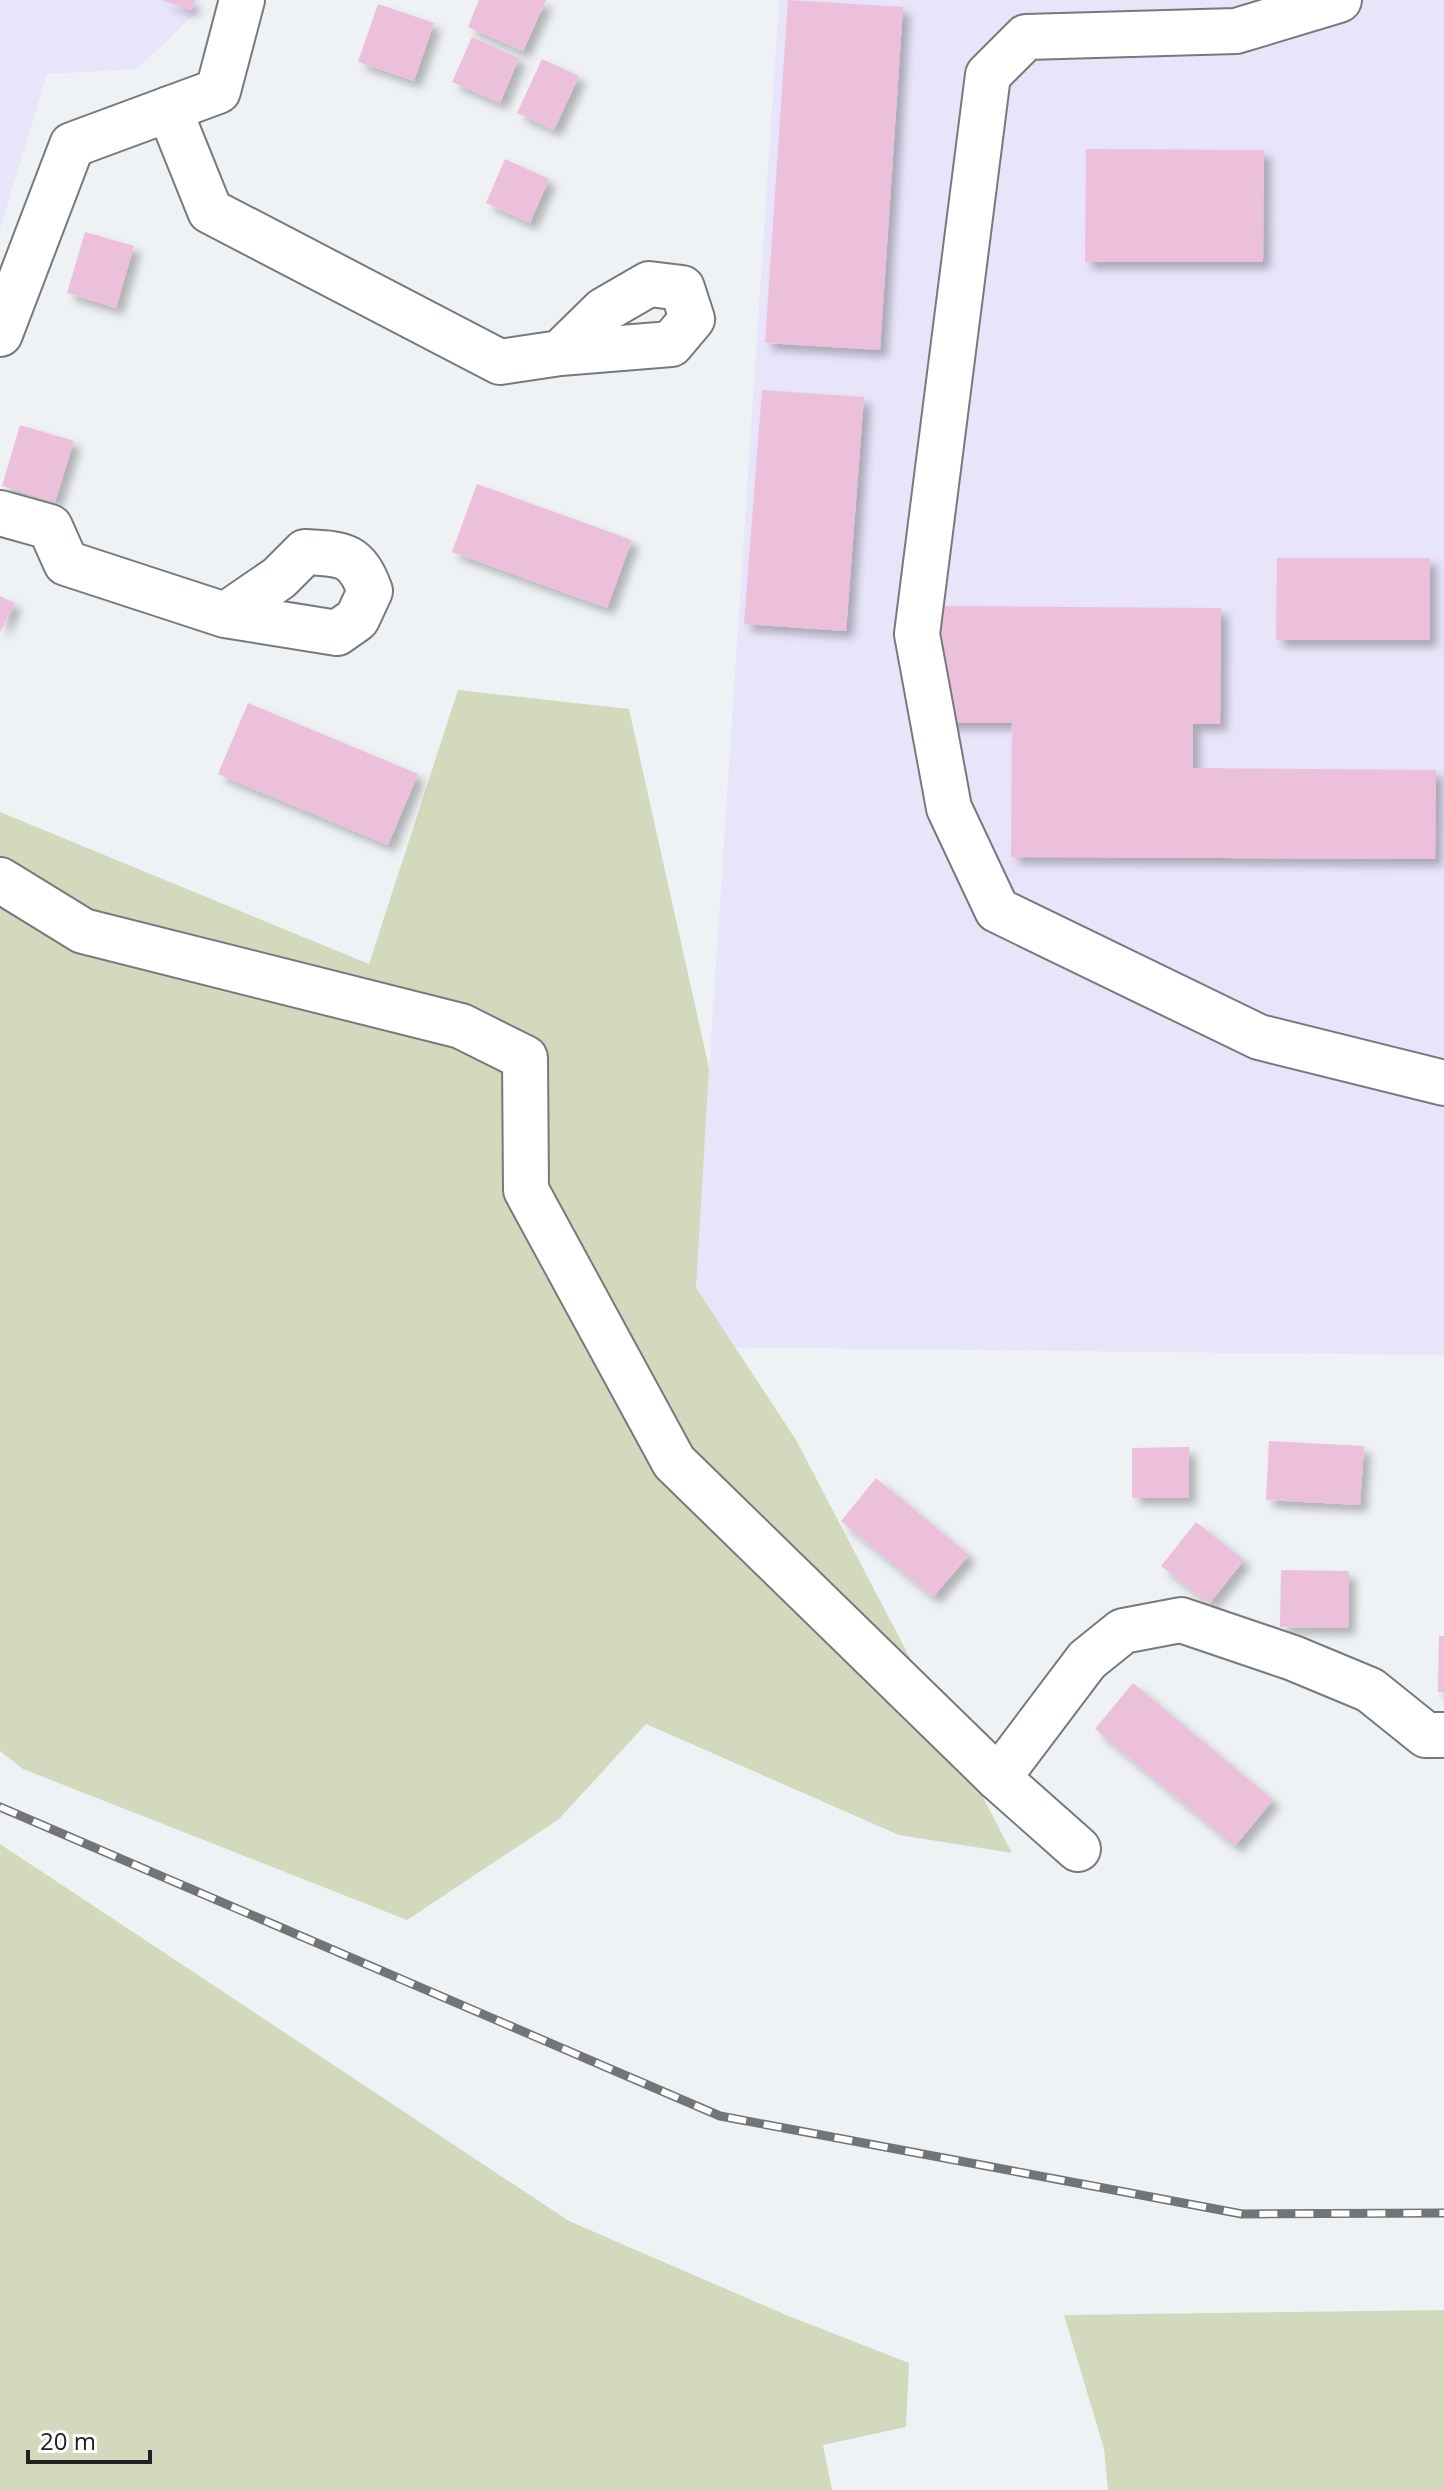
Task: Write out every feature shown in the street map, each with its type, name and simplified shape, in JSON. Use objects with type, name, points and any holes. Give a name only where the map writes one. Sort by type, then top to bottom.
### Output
[{"type":"street","points":[[0,334],[72,145],[218,91],[242,0]]},
{"type":"street","points":[[1339,0],[1236,31],[1209,16],[1026,37],[988,75],[917,634],[949,808],[997,910],[1259,1037],[1444,1083]]},
{"type":"street","points":[[169,109],[210,211],[500,362],[560,353]]},
{"type":"street","points":[[0,513],[50,527],[66,563],[225,615]]},
{"type":"street","points":[[0,880],[83,931],[461,1026],[525,1058],[526,1190],[674,1462],[998,1778],[1078,1849]]},
{"type":"street","points":[[998,1778],[1087,1660],[1123,1631],[1181,1620],[1293,1658],[1370,1690],[1435,1735]]},
{"type":"shaded area","points":[[0,0],[199,0],[195,14],[137,69],[47,74],[0,229]]},
{"type":"shaded area","points":[[779,0],[1444,0],[1444,1355],[691,1347]]},
{"type":"green space","points":[[458,690],[629,709],[709,1068],[696,1288],[796,1440],[1012,1853],[899,1835],[646,1724],[559,1819],[407,1920],[23,1769],[0,1751],[0,812],[369,964]]},
{"type":"green space","points":[[0,1844],[569,2221],[786,2315],[909,2363],[906,2427],[823,2445],[832,2490],[0,2490]]},
{"type":"green space","points":[[1444,2310],[1444,2490],[1108,2490],[1104,2449],[1064,2315]]},
{"type":"building","points":[[161,0],[195,0],[191,10]]},
{"type":"building","points":[[479,0],[546,0],[523,51],[468,27]]},
{"type":"building","points":[[788,0],[903,7],[880,350],[765,343]]},
{"type":"building","points":[[378,4],[434,23],[414,81],[358,62]]},
{"type":"building","points":[[472,37],[519,58],[500,103],[452,82]]},
{"type":"building","points":[[542,59],[579,76],[554,130],[517,113]]},
{"type":"building","points":[[1086,149],[1264,150],[1263,262],[1085,262]]},
{"type":"building","points":[[505,159],[549,179],[530,223],[486,203]]},
{"type":"building","points":[[85,232],[134,246],[116,308],[67,293]]},
{"type":"building","points":[[762,390],[864,397],[846,631],[744,624]]},
{"type":"building","points":[[20,425],[74,441],[55,502],[2,486]]},
{"type":"building","points":[[477,484],[632,540],[607,608],[452,552]]},
{"type":"building","points":[[1277,558],[1430,558],[1430,640],[1276,640]]},
{"type":"building","points":[[0,596],[15,603],[0,632]]},
{"type":"building","points":[[936,606],[1221,608],[1220,724],[1193,724],[1193,768],[1436,770],[1435,859],[1011,857],[1012,723],[935,723]]},
{"type":"building","points":[[248,703],[418,774],[388,845],[218,774]]},
{"type":"building","points":[[1269,1441],[1364,1446],[1360,1505],[1266,1500]]},
{"type":"building","points":[[1189,1447],[1189,1498],[1132,1498],[1132,1448]]},
{"type":"building","points":[[876,1478],[969,1555],[933,1597],[841,1521]]},
{"type":"building","points":[[1196,1522],[1244,1560],[1209,1604],[1161,1566]]},
{"type":"building","points":[[1281,1570],[1349,1571],[1348,1628],[1280,1627]]},
{"type":"building","points":[[1439,1636],[1444,1636],[1444,1692],[1438,1692]]},
{"type":"building","points":[[1133,1683],[1273,1800],[1235,1846],[1095,1729]]},
{"type":"railway","points":[[0,1807],[720,2116],[1242,2214],[1444,2213]]}]
